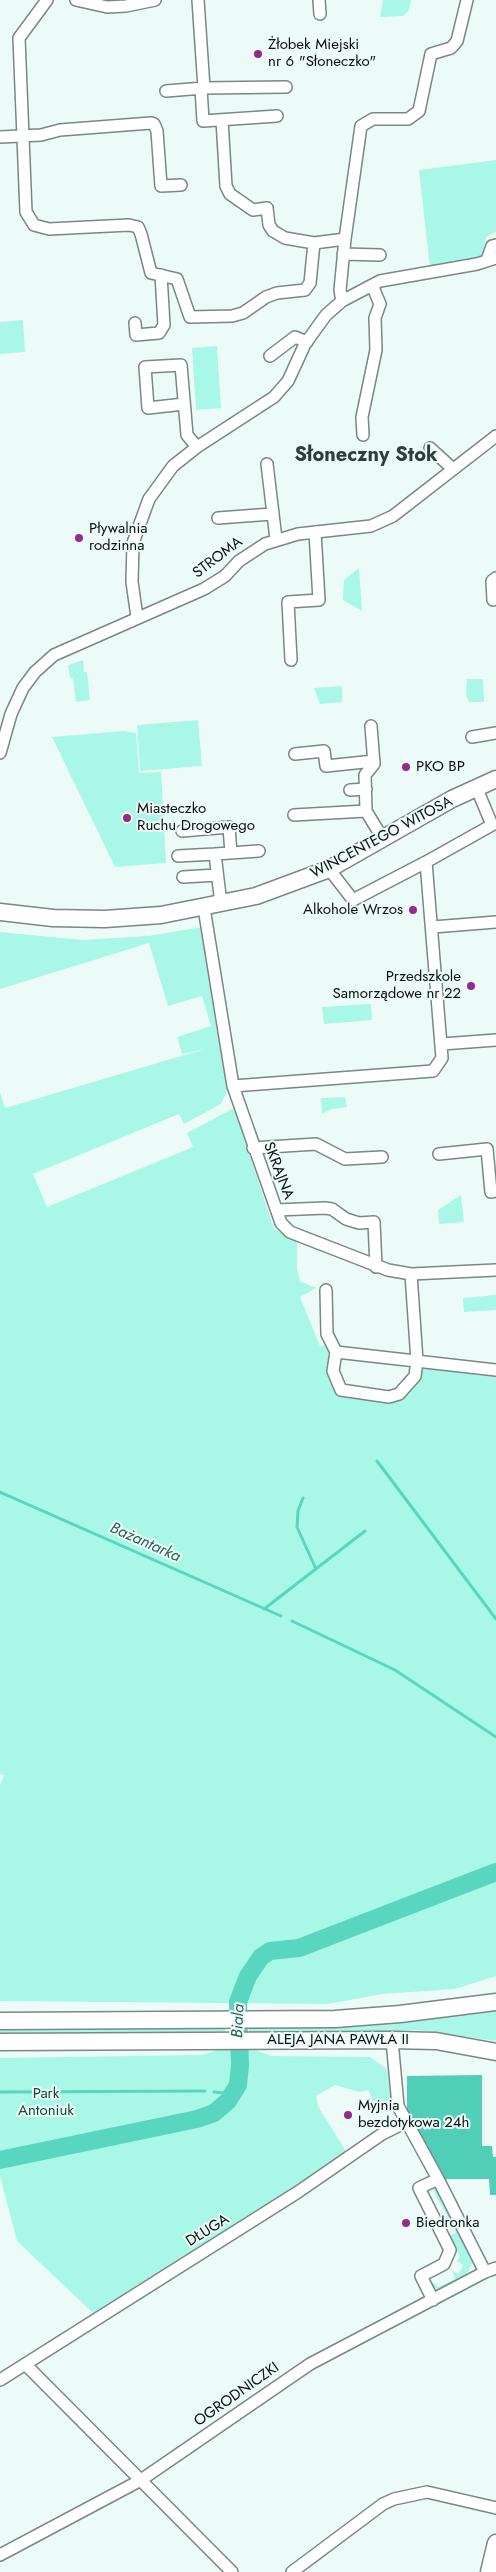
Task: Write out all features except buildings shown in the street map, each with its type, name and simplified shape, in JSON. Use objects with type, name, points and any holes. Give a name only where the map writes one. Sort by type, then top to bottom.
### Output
[{"type":"main road","name":"WINCENTEGO WITOSA","points":[[0,912],[53,918],[105,919],[161,915],[204,908],[273,891],[329,869],[452,799],[477,790],[496,779]]},
{"type":"main road","name":"ALEJA JANA PAWŁA II","points":[[0,2021],[335,2019],[381,2016],[496,2002]]},
{"type":"main road","name":"ALEJA JANA PAWŁA II","points":[[0,2042],[392,2040],[436,2041],[496,2052]]},
{"type":"main road","points":[[489,2572],[496,2543]]},
{"type":"street","points":[[47,0],[19,38],[26,212],[34,224],[49,229],[129,225],[138,228],[142,234],[151,273],[176,279],[190,316],[232,316],[243,313],[266,297],[277,293],[305,290],[310,283],[314,243]]},
{"type":"street","points":[[76,0],[107,7],[126,6],[155,0]]},
{"type":"street","points":[[198,0],[203,121],[277,116]]},
{"type":"street","points":[[319,0],[320,14]]},
{"type":"street","points":[[342,301],[340,290],[343,254],[361,126],[372,119],[408,118],[419,111],[431,54],[451,48],[457,41],[467,0]]},
{"type":"street","points":[[166,91],[202,88],[286,87]]},
{"type":"street","points":[[222,120],[226,186],[236,200],[253,210],[268,208],[269,225],[273,232],[285,238],[314,243],[345,239]]},
{"type":"street","points":[[0,137],[22,136],[60,130],[154,124],[157,131],[162,186],[181,185]]},
{"type":"street","points":[[137,617],[133,604],[132,567],[134,543],[142,513],[165,474],[197,447],[274,397],[288,381],[307,342],[326,315],[342,301],[360,290],[403,275],[492,259],[492,246],[496,245]]},
{"type":"street","points":[[343,254],[380,255]]},
{"type":"street","points":[[135,323],[136,335],[159,333],[164,325],[161,275]]},
{"type":"street","points":[[363,435],[362,417],[376,350],[375,318],[380,304],[372,285]]},
{"type":"street","points":[[270,356],[295,337],[307,342]]},
{"type":"street","points":[[184,404],[148,408],[145,367],[181,365],[187,434],[197,447]]},
{"type":"street","name":"STROMA","points":[[0,753],[2,738],[23,688],[43,664],[64,650],[204,589],[225,576],[238,561],[257,548],[276,539],[315,532],[371,526],[383,522],[496,436]]},
{"type":"street","points":[[430,448],[453,469]]},
{"type":"street","points":[[267,464],[276,539]]},
{"type":"street","points":[[218,518],[272,514]]},
{"type":"street","points":[[291,660],[288,602],[319,600],[315,532]]},
{"type":"street","points":[[493,600],[492,580],[496,578]]},
{"type":"street","points":[[371,726],[374,764],[365,775],[366,811],[383,838]]},
{"type":"street","points":[[472,737],[496,733]]},
{"type":"street","points":[[295,754],[324,751],[326,766],[374,761]]},
{"type":"street","points":[[350,790],[366,789]]},
{"type":"street","points":[[329,869],[352,900],[426,862],[492,825],[477,790]]},
{"type":"street","points":[[294,815],[366,811]]},
{"type":"street","points":[[182,831],[229,827],[231,853]]},
{"type":"street","points":[[178,856],[259,851]]},
{"type":"street","points":[[215,854],[221,904]]},
{"type":"street","points":[[234,1086],[433,1071],[442,1058],[442,1044],[426,862]]},
{"type":"street","points":[[184,877],[217,875]]},
{"type":"street","name":"SKRAJNA","points":[[204,908],[234,1086],[281,1223],[290,1232],[376,1266],[411,1274],[496,1270]]},
{"type":"street","points":[[433,927],[496,922]]},
{"type":"street","points":[[442,1044],[496,1040]]},
{"type":"street","points":[[254,1148],[316,1144],[345,1159],[382,1157]]},
{"type":"street","points":[[439,1154],[488,1149],[491,1192],[496,1191]]},
{"type":"street","points":[[277,1210],[325,1208],[332,1209],[346,1220],[359,1223],[374,1222],[376,1266]]},
{"type":"street","points":[[326,1290],[327,1334],[336,1352],[333,1372],[341,1390],[389,1397],[399,1394],[415,1376],[416,1362],[411,1274]]},
{"type":"street","points":[[336,1352],[496,1370]]},
{"type":"street","points":[[392,2040],[398,2106],[490,2270]]},
{"type":"street","name":"DŁUGA","points":[[0,2380],[298,2192],[382,2134],[406,2122]]},
{"type":"street","points":[[433,2300],[421,2276],[444,2264],[450,2250],[419,2188],[438,2179]]},
{"type":"street","name":"OGRODNICZKI","points":[[0,2555],[141,2480],[302,2368],[490,2270]]},
{"type":"street","points":[[25,2364],[232,2572]]},
{"type":"street","points":[[292,2572],[383,2504],[394,2499],[427,2492],[496,2508]]},
{"type":"green space","points":[[383,0],[411,0],[409,10],[403,16],[380,17]]},
{"type":"green space","points":[[496,160],[496,232],[486,237],[482,257],[430,267],[419,170]]},
{"type":"green space","points":[[23,320],[25,352],[0,354],[0,322]]},
{"type":"green space","points":[[217,346],[221,408],[196,410],[192,348]]},
{"type":"green space","points":[[359,568],[362,611],[343,600],[344,580]]},
{"type":"green space","points":[[83,660],[84,672],[87,672],[90,700],[76,702],[73,678],[70,678],[68,665]]},
{"type":"green space","points":[[467,679],[483,679],[484,702],[469,702],[466,695]]},
{"type":"green space","points":[[342,686],[342,702],[320,704],[314,688]]},
{"type":"green space","points":[[198,720],[202,766],[140,771],[137,725]]},
{"type":"green space","name":"Miasteczko Ruchu Drogowego","points":[[124,731],[136,733],[139,773],[161,772],[166,863],[115,867],[52,737]]},
{"type":"green space","points":[[202,927],[228,1089],[221,1104],[184,1124],[179,1114],[33,1174],[47,1207],[193,1147],[187,1133],[234,1108],[274,1229],[297,1242],[297,1269],[300,1281],[316,1288],[300,1297],[320,1346],[326,1345],[328,1350],[329,1371],[338,1394],[397,1400],[417,1383],[423,1367],[496,1375],[496,1976],[455,1989],[382,1994],[328,2004],[0,2001],[0,1784],[4,1776],[0,1774],[0,1092],[5,1108],[205,1049],[182,1054],[177,1037],[211,1026],[202,996],[168,1006],[149,943],[0,989],[0,932],[82,940],[148,936]]},
{"type":"green space","points":[[371,1004],[372,1020],[324,1024],[322,1007]]},
{"type":"green space","points":[[345,1097],[347,1107],[332,1109],[322,1114],[321,1098]]},
{"type":"green space","points":[[461,1195],[464,1222],[439,1224],[438,1210]]},
{"type":"green space","points":[[496,1295],[496,1310],[464,1312],[463,1298]]},
{"type":"green space","points":[[496,2010],[496,2041],[418,2030],[353,2035],[249,2035],[249,2027],[354,2025],[411,2021]]},
{"type":"green space","points":[[225,2026],[225,2034],[0,2036],[0,2027]]},
{"type":"green space","name":"Park Antoniuk","points":[[220,2049],[238,2050],[240,2075],[236,2090],[228,2102],[208,2116],[0,2158],[0,2058],[202,2055]]},
{"type":"green space","points":[[244,2050],[256,2050],[271,2056],[370,2057],[387,2069],[391,2104],[379,2112],[368,2090],[360,2092],[335,2085],[316,2096],[318,2106],[347,2153],[93,2313],[17,2241],[0,2176],[0,2166],[202,2124],[227,2109],[239,2095],[244,2081]]},
{"type":"green space","points":[[482,2075],[482,2146],[492,2146],[493,2157],[496,2157],[496,2195],[490,2195],[489,2179],[445,2179],[407,2110],[407,2076]]},
{"type":"green space","points":[[435,2185],[473,2262],[467,2274],[435,2291],[431,2284],[433,2282],[438,2287],[455,2279],[452,2271],[459,2274],[463,2265],[457,2261],[460,2256],[449,2236],[456,2232],[431,2187]]},
{"type":"waterway","points":[[377,1461],[496,1619]]},
{"type":"waterway","name":"Bażantarka","points":[[0,1492],[281,1616]]},
{"type":"waterway","points":[[303,1498],[298,1511],[297,1527],[316,1569]]},
{"type":"waterway","points":[[264,1609],[365,1531]]},
{"type":"waterway","name":"Bażantarka","points":[[292,1621],[395,1670],[496,1737]]},
{"type":"waterway","name":"Biala","points":[[0,2160],[197,2119],[214,2113],[228,2101],[238,2085],[240,2065],[238,2002],[248,1976],[261,1957],[270,1951],[299,1948],[496,1872]]},
{"type":"waterway","points":[[0,2092],[205,2091]]},
{"type":"waterway","points":[[214,2092],[234,2094]]},
{"type":"place","name":"Żłobek Miejski nr 6 \"Słoneczko\"","points":[[258,54]]},
{"type":"place","name":"Pływalnia rodzinna","points":[[79,538]]},
{"type":"place","name":"PKO BP","points":[[406,767]]},
{"type":"place","name":"Miasteczko Ruchu Drogowego","points":[[127,818]]},
{"type":"place","name":"Alkohole Wrzos","points":[[413,910]]},
{"type":"place","name":"Przedszkole Samorządowe nr 22","points":[[471,986]]},
{"type":"place","name":"Myjnia bezdotykowa 24h","points":[[348,2115]]},
{"type":"place","name":"Biedronka","points":[[406,2223]]},
{"type":"district","name":"Słoneczny Stok","points":[[366,456]]}]
